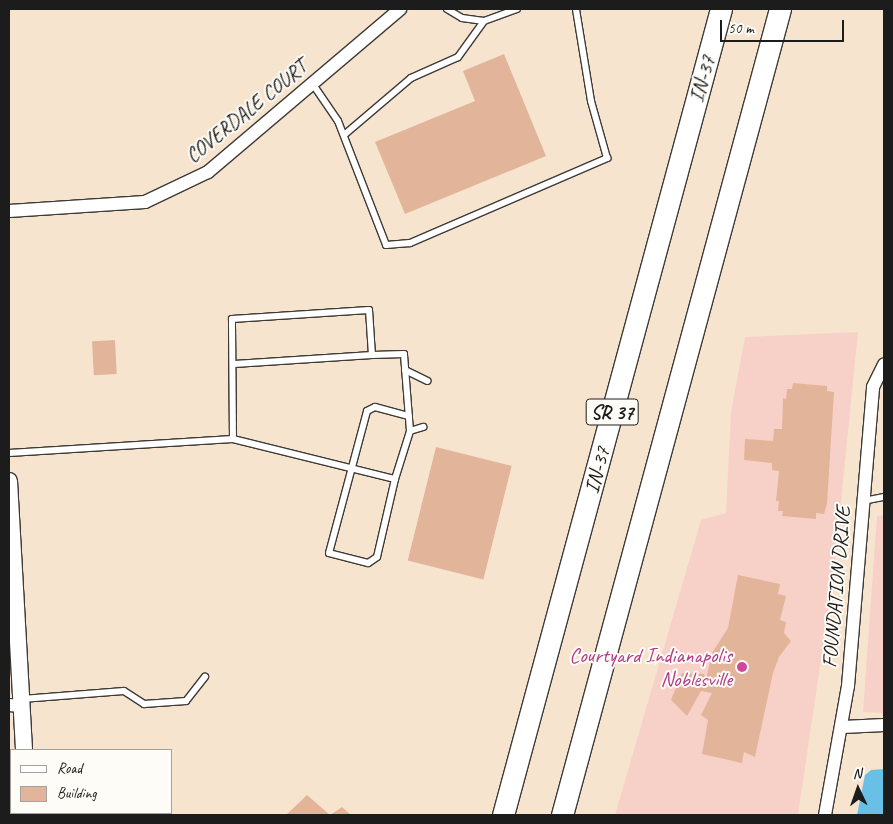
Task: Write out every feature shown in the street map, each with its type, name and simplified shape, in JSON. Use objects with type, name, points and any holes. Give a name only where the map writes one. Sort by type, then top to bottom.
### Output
[{"type":"highway","name":"IN-37","points":[[503,815],[721,9]]},
{"type":"highway","name":"SR 37","points":[[562,815],[780,9]]},
{"type":"street","name":"COVERDALE COURT","points":[[9,211],[145,202],[208,172],[400,9]]},
{"type":"street","name":"FOUNDATION DRIVE","points":[[825,815],[843,727],[874,386],[884,364]]},
{"type":"street","points":[[9,481],[17,703],[24,749]]},
{"type":"street","points":[[843,727],[884,724]]},
{"type":"lane","points":[[447,9],[462,18],[484,22],[517,9]]},
{"type":"lane","points":[[312,83],[338,121],[386,245],[410,243],[607,158],[591,101],[576,9]]},
{"type":"lane","points":[[344,135],[411,78],[458,57],[484,22]]},
{"type":"lane","points":[[233,439],[234,364],[232,319],[368,310],[372,355]]},
{"type":"lane","points":[[234,364],[404,354],[410,416],[410,431],[395,479],[377,557],[368,563],[358,562],[329,553],[367,411],[376,407],[410,416]]},
{"type":"lane","points":[[405,370],[428,381]]},
{"type":"lane","points":[[410,431],[423,427]]},
{"type":"lane","points":[[9,453],[233,439],[395,479]]},
{"type":"lane","points":[[863,501],[884,498]]},
{"type":"lane","points":[[17,703],[124,691],[144,704],[186,701],[205,677]]},
{"type":"shaded area","points":[[858,332],[834,572],[798,815],[615,815],[701,520],[726,513],[731,412],[745,337]]},
{"type":"shaded area","points":[[884,515],[884,713],[863,712],[877,516]]},
{"type":"water","points":[[884,769],[884,815],[857,815],[865,775],[871,770]]},
{"type":"building","points":[[504,54],[546,156],[405,214],[375,142],[475,101],[463,71]]},
{"type":"building","points":[[115,340],[117,374],[94,375],[92,341]]},
{"type":"building","points":[[793,383],[827,386],[827,391],[834,392],[827,504],[824,514],[816,513],[816,519],[782,516],[783,511],[778,511],[779,501],[776,501],[779,471],[772,470],[772,463],[744,460],[745,439],[773,441],[774,429],[782,429],[783,398],[786,399],[787,389],[792,389]]},
{"type":"building","points":[[436,447],[512,466],[483,579],[408,561]]},
{"type":"building","name":"Courtyard Indianapolis Noblesville","points":[[738,575],[780,584],[778,594],[786,596],[780,620],[786,622],[784,633],[791,641],[779,657],[773,673],[755,757],[744,752],[742,763],[702,754],[708,720],[701,715],[712,693],[701,691],[687,716],[671,700],[682,673],[704,674],[706,680],[712,653],[728,628]]},
{"type":"building","points":[[307,795],[330,815],[286,815]]},
{"type":"building","points":[[342,807],[351,815],[330,815]]},
{"type":"place","name":"Courtyard Indianapolis Noblesville","points":[[742,667]]}]
